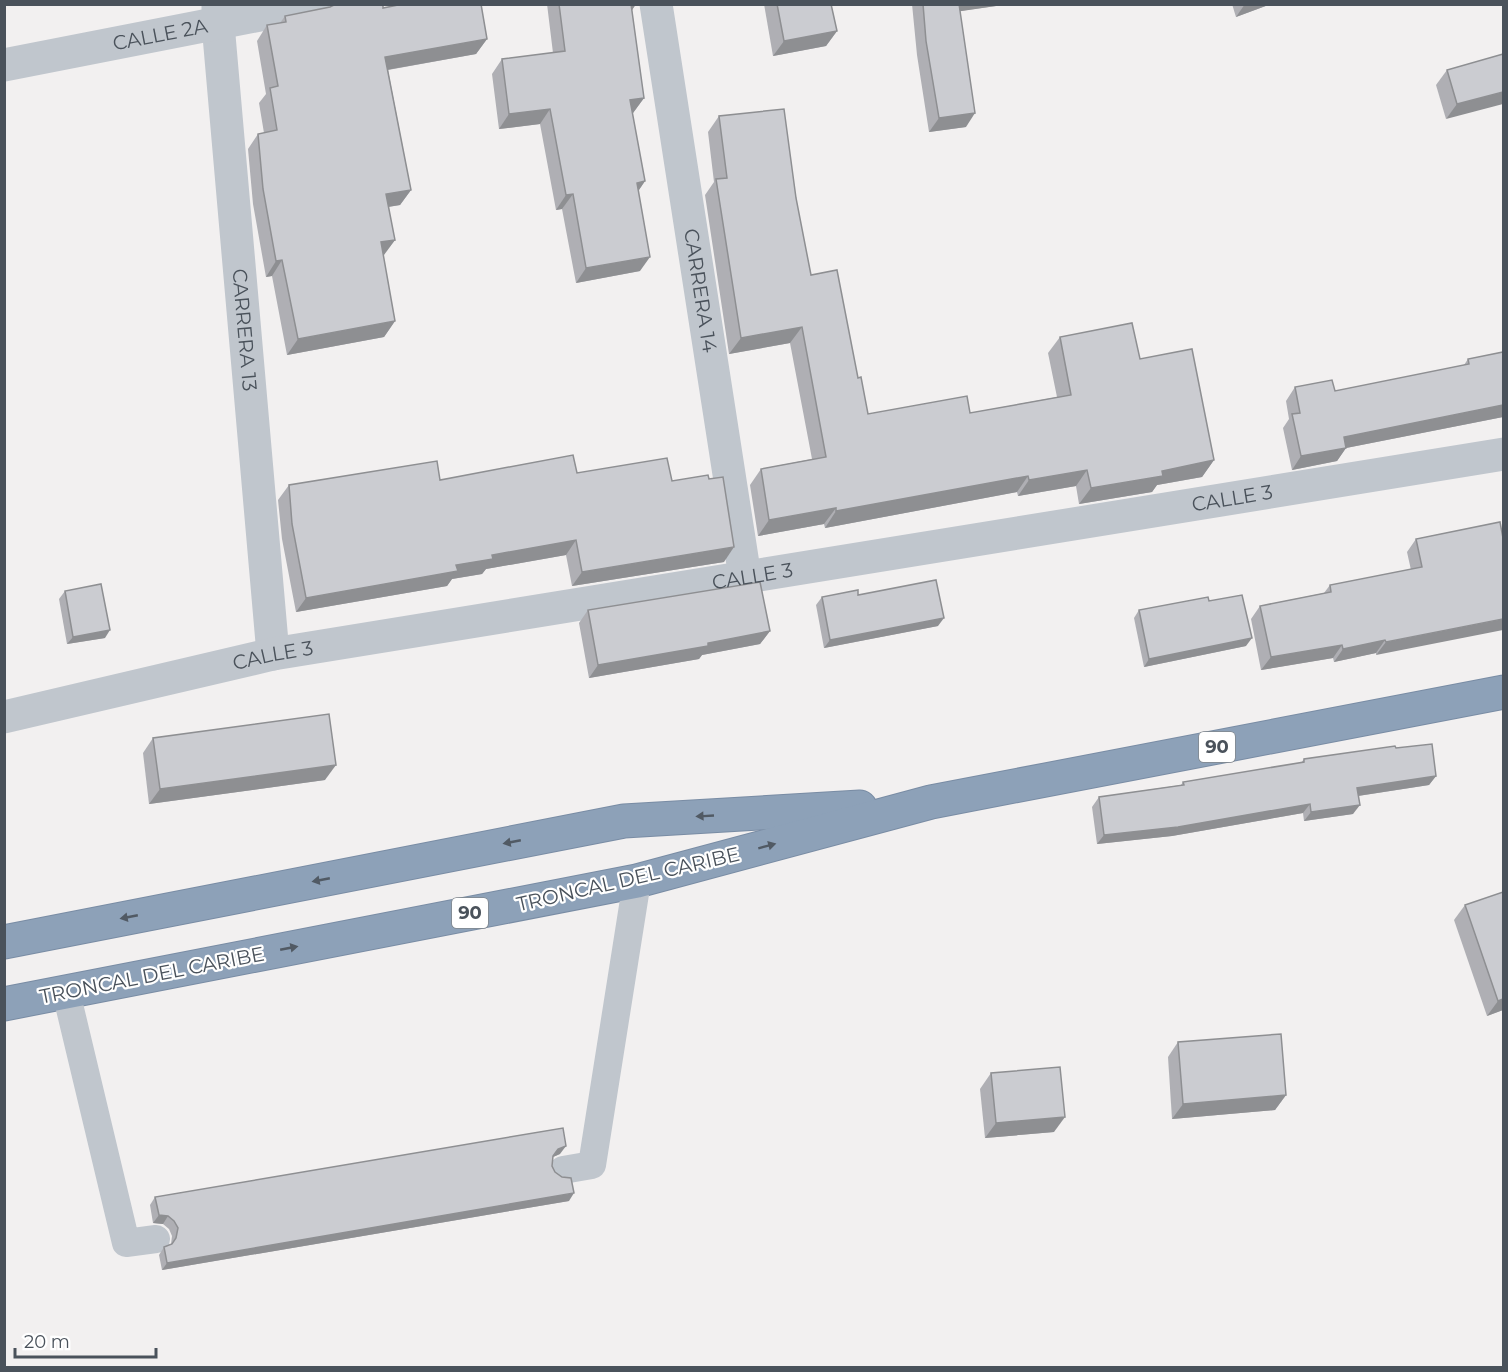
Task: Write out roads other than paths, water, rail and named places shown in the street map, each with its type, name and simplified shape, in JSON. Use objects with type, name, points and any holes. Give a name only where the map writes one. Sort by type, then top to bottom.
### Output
[{"type":"highway","name":"TRONCAL DEL CARIBE","points":[[4,1004],[637,881],[931,802],[1503,692]]},
{"type":"highway","name":"TRONCAL DEL CARIBE","points":[[4,942],[624,821],[931,802]]},
{"type":"street","name":"CALLE 2A","points":[[4,65],[218,14],[316,4]]},
{"type":"street","name":"CARRERA 14","points":[[656,4],[745,577]]},
{"type":"street","name":"CARRERA 13","points":[[218,14],[273,654]]},
{"type":"street","name":"CALLE 3","points":[[4,717],[273,654],[1503,454]]},
{"type":"lane","points":[[563,1170],[592,1165],[637,881]]},
{"type":"lane","points":[[66,992],[126,1244],[156,1239]]}]
